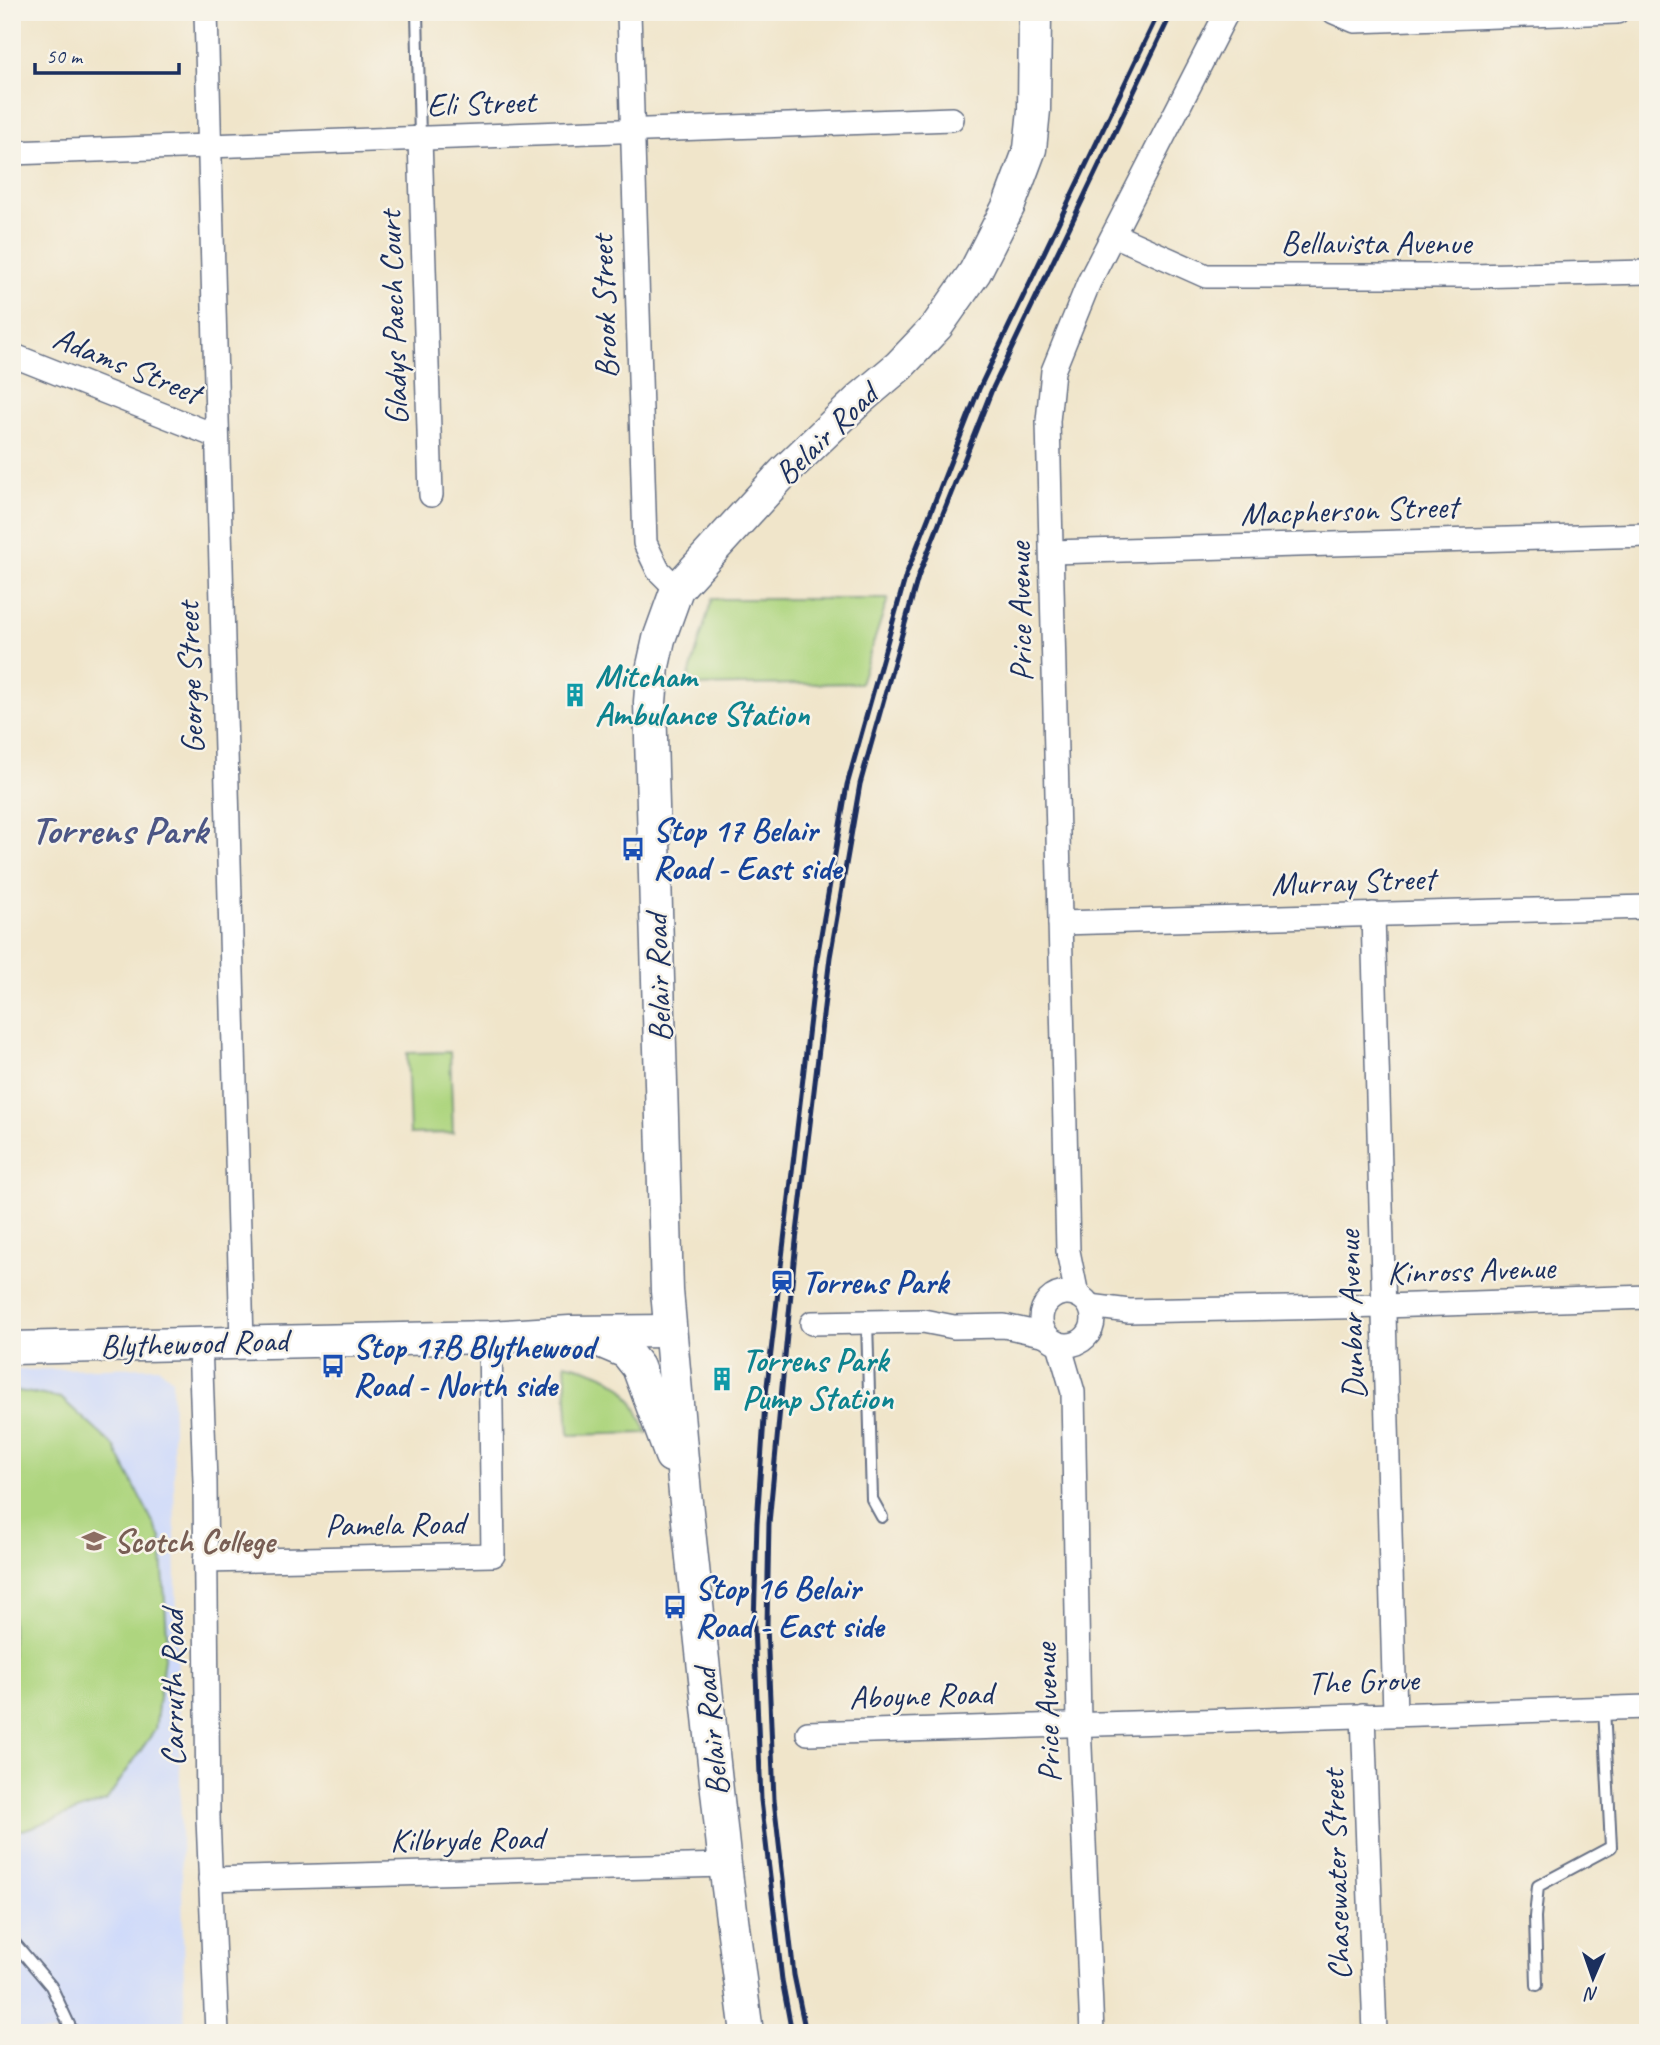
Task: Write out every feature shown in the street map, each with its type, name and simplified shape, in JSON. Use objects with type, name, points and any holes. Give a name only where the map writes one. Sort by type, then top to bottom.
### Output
[{"type":"main road","name":"Belair Road","points":[[747,2033],[725,1866],[685,1493],[667,1291],[650,702],[653,666],[659,639],[677,589],[784,472],[860,399],[899,366],[937,326],[975,272],[1009,205],[1030,149],[1034,110],[1035,12]]},
{"type":"main road","name":"Blythewood Road","points":[[12,1348],[670,1331]]},
{"type":"main road","points":[[570,1332],[600,1339],[625,1352],[638,1367],[685,1493]]},
{"type":"street","name":"George Street","points":[[206,12],[242,1342]]},
{"type":"street","name":"Brook Street","points":[[629,12],[645,543],[658,570],[677,589]]},
{"type":"street","name":"Price Avenue","points":[[1092,2033],[1079,1723],[1074,1311],[1068,1251],[1048,421],[1053,371],[1089,282],[1227,12]]},
{"type":"street","points":[[1334,12],[1355,21],[1617,12]]},
{"type":"street","name":"Eli Street","points":[[12,153],[951,119]]},
{"type":"street","name":"Gladys Paech Court","points":[[421,138],[431,495]]},
{"type":"street","name":"Bellavista Avenue","points":[[1114,235],[1206,276],[1470,276],[1648,272]]},
{"type":"street","name":"Adams Street","points":[[12,355],[216,436]]},
{"type":"street","name":"Macpherson Street","points":[[1052,552],[1648,535]]},
{"type":"street","name":"Murray Street","points":[[1060,923],[1648,906]]},
{"type":"street","name":"Dunbar Avenue","points":[[1373,914],[1395,1714]]},
{"type":"street","name":"Kinross Avenue","points":[[1074,1311],[1384,1306],[1648,1297]]},
{"type":"street","name":"Price Avenue","points":[[1073,1392],[1052,1340],[1041,1322],[1074,1311]]},
{"type":"street","points":[[812,1322],[923,1321],[954,1327],[1004,1326],[1070,1346],[1074,1311],[1027,1317],[1004,1326]]},
{"type":"street","name":"Pamela Road","points":[[205,1561],[493,1555],[490,1336]]},
{"type":"street","name":"Carruth Road","points":[[200,1343],[210,1879],[217,2033]]},
{"type":"street","name":"The Grove","points":[[1079,1723],[1648,1707]]},
{"type":"street","name":"Chasewater Street","points":[[1363,1715],[1375,2033]]},
{"type":"street","name":"Aboyne Road","points":[[808,1733],[1079,1723]]},
{"type":"street","name":"Kilbryde Road","points":[[210,1879],[725,1866]]},
{"type":"lane","points":[[417,12],[421,138]]},
{"type":"lane","points":[[867,1321],[872,1499],[882,1517]]},
{"type":"lane","points":[[1537,1985],[1535,1917],[1538,1886],[1611,1847],[1604,1708]]},
{"type":"lane","points":[[12,1941],[51,1986],[73,2033]]},
{"type":"shaded area","name":"Scotch College","points":[[158,1367],[172,1379],[185,2033],[12,2033],[12,1370]]},
{"type":"green space","points":[[712,599],[888,599],[860,683],[686,686]]},
{"type":"green space","points":[[450,1052],[453,1133],[410,1134],[407,1053]]},
{"type":"green space","points":[[565,1363],[597,1372],[618,1384],[633,1404],[647,1433],[569,1435]]},
{"type":"green space","points":[[12,1390],[61,1398],[114,1446],[161,1538],[167,1634],[155,1730],[106,1801],[23,1830],[12,1828]]},
{"type":"railway","points":[[792,2033],[782,1980],[761,1800],[754,1624],[757,1523],[765,1403],[817,958],[847,785],[906,575],[979,389],[1159,12]]},
{"type":"railway","points":[[806,2033],[794,1975],[774,1800],[767,1625],[769,1523],[796,1241],[830,957],[860,784],[918,577],[991,392],[1172,12]]},
{"type":"place","name":"Mitcham Ambulance Station","points":[[575,695]]},
{"type":"place","name":"Stop 17 Belair Road - East side","points":[[633,849]]},
{"type":"place","name":"Torrens Park","points":[[782,1282]]},
{"type":"place","name":"Stop 17B Blythewood Road - North side","points":[[333,1366]]},
{"type":"place","name":"Torrens Park Pump Station","points":[[722,1379]]},
{"type":"place","name":"Scotch College","points":[[94,1541]]},
{"type":"place","name":"Stop 16 Belair Road - East side","points":[[675,1607]]},
{"type":"district","name":"Torrens Park","points":[[119,830]]}]
